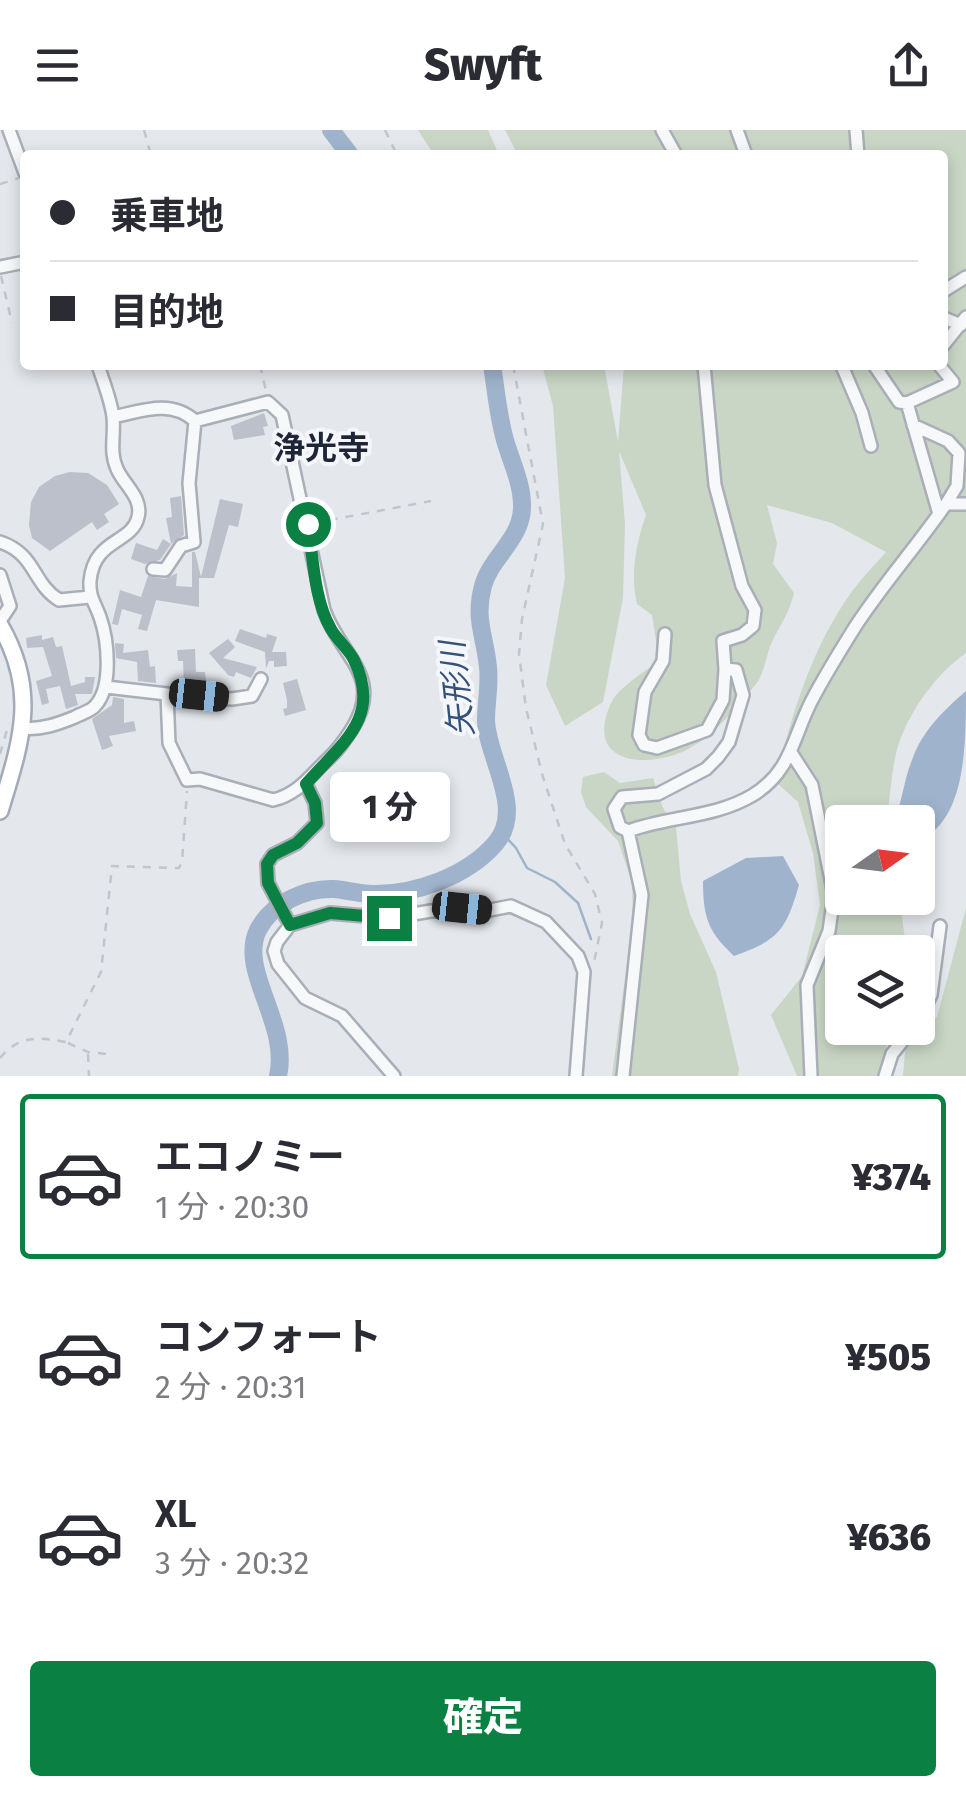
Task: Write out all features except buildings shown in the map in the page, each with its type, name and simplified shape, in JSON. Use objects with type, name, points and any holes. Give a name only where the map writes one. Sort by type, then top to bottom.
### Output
[{"type":"main road","points":[[0,623],[19,663],[25,708],[0,812]]},
{"type":"street","points":[[9,130],[20,161]]},
{"type":"street","points":[[23,728],[46,727],[86,711],[95,706],[106,687],[105,636],[90,596],[93,563],[99,553],[134,528],[139,516],[138,504],[118,473],[111,451],[113,417],[99,370]]},
{"type":"street","points":[[665,634],[663,661],[645,692],[639,735],[644,744],[656,748],[707,730],[723,700],[723,642],[753,626],[754,610],[742,586],[715,484],[704,370]]},
{"type":"street","points":[[843,370],[862,413],[871,446]]},
{"type":"street","points":[[877,370],[899,402],[906,403],[959,383]]},
{"type":"street","points":[[167,694],[169,743],[188,780],[273,800],[306,784],[340,750],[365,706],[366,696],[354,659],[330,628],[324,610],[282,415],[268,402],[194,421]]},
{"type":"street","points":[[906,403],[943,509]]},
{"type":"street","points":[[113,417],[166,407],[184,412],[194,421]]},
{"type":"street","points":[[153,569],[165,570],[181,546],[194,542],[189,483],[194,421]]},
{"type":"street","points":[[725,669],[736,670],[742,696],[729,742],[706,769],[658,794],[622,797],[614,809],[620,827],[628,832],[688,819],[753,795],[792,754],[812,700],[857,624],[957,486],[958,453],[948,442],[914,426]]},
{"type":"street","points":[[943,509],[966,504]]},
{"type":"street","points":[[0,542],[26,556],[58,600],[90,596]]},
{"type":"street","points":[[0,575],[10,606],[0,623]]},
{"type":"street","points":[[106,687],[232,698],[252,696],[261,679]]},
{"type":"street","points":[[792,754],[812,786],[834,895],[829,932],[808,985],[812,1076]]},
{"type":"street","points":[[290,925],[271,888],[267,864],[273,855],[297,843],[317,823],[315,803],[306,784]]},
{"type":"street","points":[[623,1076],[642,895],[628,832]]},
{"type":"street","points":[[394,1076],[342,1016],[306,998],[278,964],[274,952],[277,942],[290,925],[330,913],[389,918],[511,906],[546,922],[578,956],[584,972],[576,1076]]},
{"type":"street","points":[[935,964],[940,926]]},
{"type":"street","points":[[884,1076],[899,1045]]},
{"type":"path","points":[[0,268],[2,292],[12,323]]},
{"type":"path","points":[[261,370],[268,402]]},
{"type":"path","points":[[514,370],[543,524],[522,620],[519,654],[526,708],[542,774],[565,844],[595,894],[602,923],[594,966],[584,972]]},
{"type":"path","points":[[308,524],[431,501]]},
{"type":"path","points":[[66,1042],[101,972],[112,866],[179,868],[188,780]]},
{"type":"path","points":[[0,1058],[17,1042],[31,1038],[66,1042],[88,1052],[107,1054]]},
{"type":"path","points":[[88,1052],[90,1076]]},
{"type":"green space","points":[[418,130],[488,130],[497,150],[431,150]]},
{"type":"green space","points":[[505,130],[966,130],[966,653],[935,681],[904,730],[894,762],[888,805],[825,805],[825,915],[902,915],[905,935],[825,935],[825,1045],[886,1045],[889,1076],[797,1076],[771,1015],[802,976],[820,905],[813,853],[798,802],[776,782],[797,703],[818,651],[844,603],[886,552],[832,523],[767,505],[777,543],[773,564],[794,593],[759,680],[726,719],[690,748],[648,760],[621,756],[605,737],[610,706],[622,689],[659,660],[652,615],[637,604],[634,582],[635,559],[646,515],[619,451],[625,524],[623,598],[603,702],[565,726],[546,685],[565,578],[553,406],[543,370],[605,370],[618,442],[624,370],[948,370],[948,150],[515,150]]},
{"type":"green space","points":[[604,772],[620,783],[653,778],[663,808],[676,827],[681,881],[690,914],[716,972],[738,1076],[612,1076],[633,918],[632,882],[618,841],[586,807],[581,792],[583,777]]},
{"type":"green space","points":[[966,908],[966,1076],[903,1076],[906,1045],[935,1045],[937,1017]]},
{"type":"water","points":[[966,691],[960,779],[946,817],[935,830],[935,805],[899,805],[916,750],[941,714]]},
{"type":"water","points":[[783,856],[799,885],[790,913],[771,938],[734,956],[709,923],[703,881],[746,858]]},
{"type":"waterway","name":"矢形川","points":[[331,130],[346,150]]},
{"type":"waterway","name":"矢形川","points":[[278,1076],[277,1037],[254,963],[254,946],[264,920],[290,899],[312,891],[388,893],[439,881],[483,855],[504,830],[506,800],[486,720],[488,674],[480,608],[487,575],[517,528],[522,497],[505,440],[493,370]]},
{"type":"waterway","points":[[503,834],[527,868],[555,882],[578,903],[591,939]]},
{"type":"district","name":"浄光寺","points":[[321,448]]},
{"type":"route","points":[[308,524],[324,610],[330,628],[354,659],[366,696],[365,706],[340,750],[306,784],[315,803],[317,823],[297,843],[273,855],[266,874],[290,925],[330,913],[389,918]]}]
